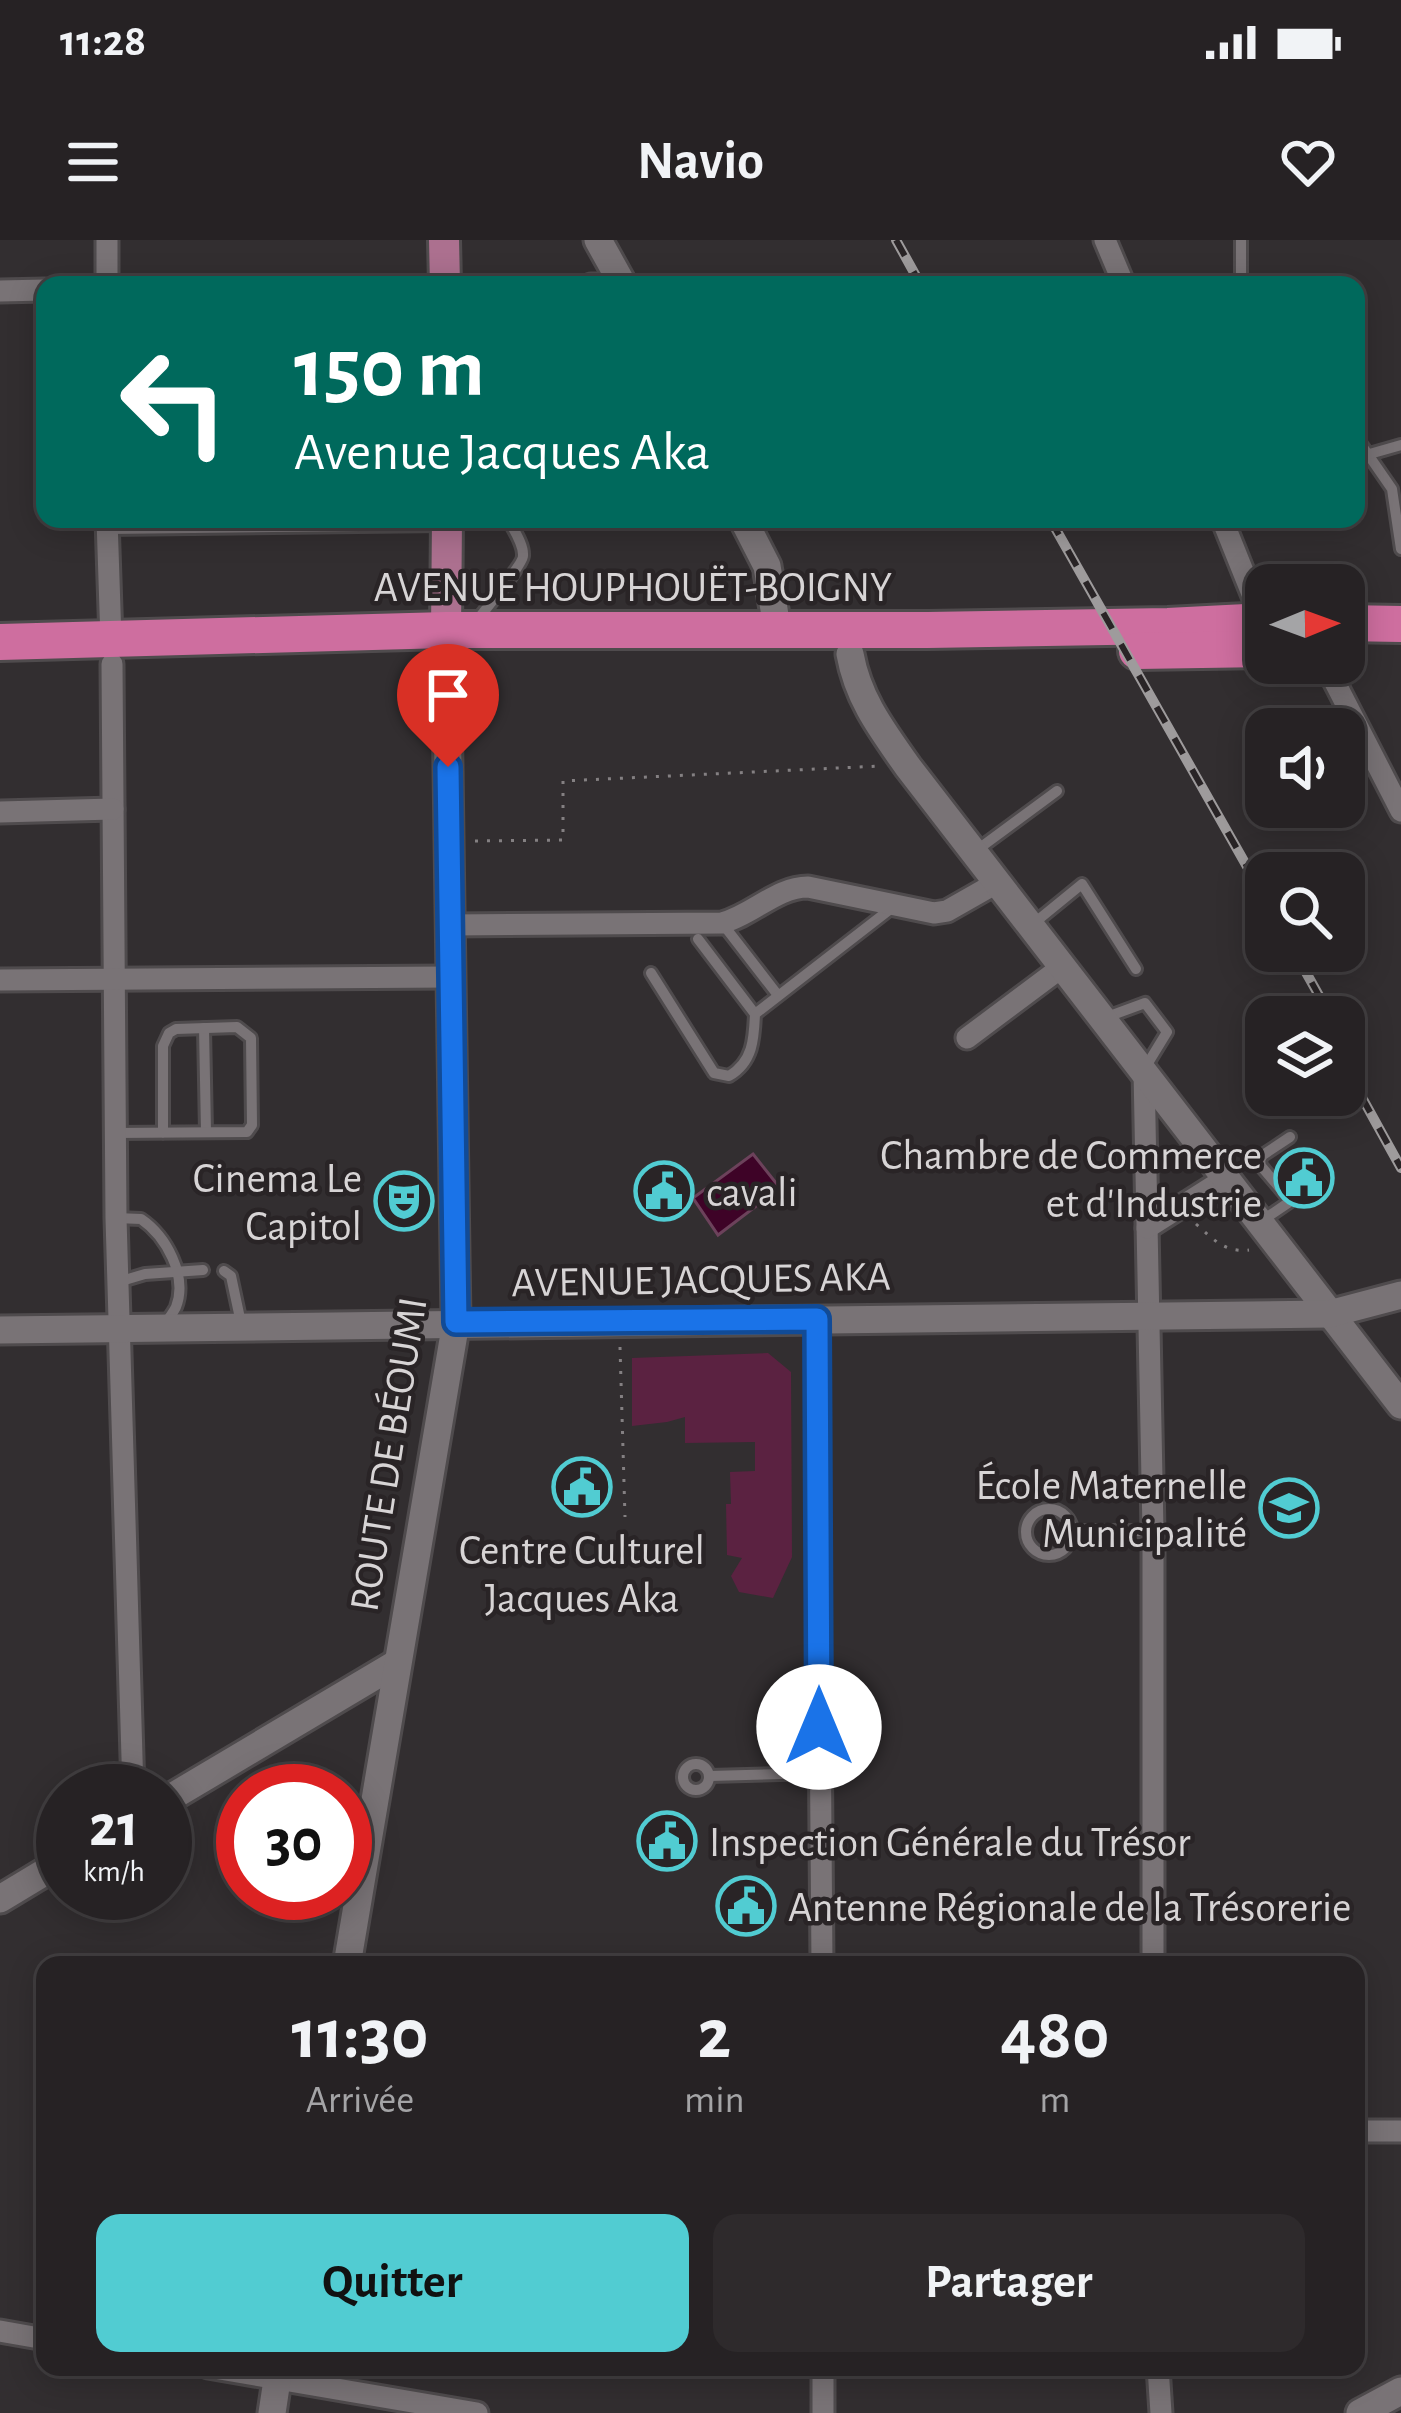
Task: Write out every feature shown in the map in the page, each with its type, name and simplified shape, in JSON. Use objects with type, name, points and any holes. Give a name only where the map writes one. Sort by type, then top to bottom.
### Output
[{"type":"highway","points":[[1365,623],[1401,624]]},
{"type":"highway","name":"AVENUE HOUPHOUËT-BOIGNY","points":[[0,666],[111,652],[777,628],[1245,630]]},
{"type":"highway","name":"AVENUE HOUPHOUËT-BOIGNY","points":[[454,638],[850,654],[1245,631]]},
{"type":"highway","name":"AVENUE HOUPHOUËT-BOIGNY","points":[[0,641],[111,652]]},
{"type":"highway","points":[[1365,648],[1401,648]]},
{"type":"main road","points":[[444,240],[445,276]]},
{"type":"main road","name":"ROUTE DE BÉOUMI","points":[[447,528],[454,638]]},
{"type":"street","points":[[107,240],[107,276]]},
{"type":"street","points":[[598,240],[618,276]]},
{"type":"street","points":[[1106,240],[1120,276]]},
{"type":"street","points":[[0,291],[36,290]]},
{"type":"street","points":[[107,528],[118,1328],[132,1764]]},
{"type":"street","points":[[748,528],[767,566],[777,628]]},
{"type":"street","points":[[1225,528],[1245,578]]},
{"type":"street","name":"ROUTE DE BÉOUMI","points":[[348,1956],[456,1322],[449,842],[454,638]]},
{"type":"street","points":[[850,654],[854,681],[908,766],[1401,1406]]},
{"type":"street","points":[[1336,684],[1401,811]]},
{"type":"street","points":[[0,812],[113,809]]},
{"type":"street","points":[[451,925],[722,922],[745,915],[795,887],[922,911],[947,911],[998,882]]},
{"type":"street","points":[[967,1038],[1062,967]]},
{"type":"street","points":[[0,980],[451,977]]},
{"type":"street","points":[[1144,1070],[1153,1531],[1154,1956]]},
{"type":"street","points":[[1147,1228],[1226,1178]]},
{"type":"street","name":"AVENUE JACQUES AKA","points":[[0,1330],[1329,1314],[1401,1295]]},
{"type":"street","points":[[817,1319],[822,1956]]},
{"type":"street","points":[[192,1785],[397,1663]]},
{"type":"street","points":[[0,1899],[36,1877]]},
{"type":"street","points":[[1365,2132],[1401,2131]]},
{"type":"street","points":[[0,2331],[36,2337]]},
{"type":"street","points":[[272,2413],[278,2376]]},
{"type":"street","points":[[293,2376],[477,2413]]},
{"type":"street","points":[[823,2376],[823,2413]]},
{"type":"street","points":[[1158,2376],[1158,2411]]},
{"type":"street","points":[[1360,2413],[1401,2391]]},
{"type":"lane","points":[[1241,240],[1241,276]]},
{"type":"lane","points":[[1401,445],[1366,455],[1392,489],[1401,549]]},
{"type":"lane","points":[[454,638],[518,570],[524,557],[513,528]]},
{"type":"lane","points":[[975,852],[1058,791]]},
{"type":"lane","points":[[1030,926],[1082,884],[1136,969]]},
{"type":"lane","points":[[755,1014],[895,906]]},
{"type":"lane","points":[[722,922],[777,994]]},
{"type":"lane","points":[[651,973],[714,1072],[729,1076],[740,1070],[754,1040],[755,1014],[698,939]]},
{"type":"lane","points":[[1104,1018],[1145,1003],[1167,1032],[1144,1070]]},
{"type":"lane","points":[[115,1133],[164,1133],[248,1132],[252,1124],[251,1037],[237,1027],[176,1029],[169,1034],[164,1046],[164,1133]]},
{"type":"lane","points":[[204,1028],[206,1132]]},
{"type":"lane","points":[[1267,1231],[1288,1202],[1260,1160],[1290,1137]]},
{"type":"lane","points":[[116,1218],[141,1219],[153,1227],[177,1271],[177,1305],[163,1327]]},
{"type":"lane","points":[[118,1282],[145,1274],[202,1270]]},
{"type":"lane","points":[[224,1270],[230,1276],[242,1328]]},
{"type":"lane","points":[[1048,1509],[1064,1515],[1071,1532],[1065,1547],[1049,1555],[1033,1548],[1026,1532],[1032,1515],[1048,1509]]},
{"type":"lane","points":[[1071,1532],[1153,1531]]},
{"type":"lane","points":[[710,1776],[819,1773]]},
{"type":"path","points":[[449,842],[563,840],[563,781],[908,766]]},
{"type":"path","points":[[1173,1210],[1234,1252],[1248,1250],[1267,1231]]},
{"type":"path","points":[[620,1322],[625,1517]]},
{"type":"shaded area","points":[[753,1154],[780,1188],[718,1235],[693,1198]]},
{"type":"shaded area","points":[[768,1353],[791,1372],[792,1557],[773,1598],[739,1592],[731,1576],[742,1558],[727,1555],[730,1472],[755,1471],[755,1442],[685,1443],[685,1417],[632,1426],[632,1358]]},
{"type":"railway","points":[[896,240],[916,276]]},
{"type":"railway","points":[[1055,528],[1245,863]]},
{"type":"railway","points":[[1306,972],[1319,996]]},
{"type":"railway","points":[[1365,1103],[1401,1168]]},
{"type":"place","name":"Chambre de Commerce et d'Industrie","points":[[1304,1178]]},
{"type":"place","name":"cavali","points":[[664,1191]]},
{"type":"place","name":"Cinema Le Capitol","points":[[404,1201]]},
{"type":"place","name":"Centre Culturel Jacques Aka","points":[[582,1487]]},
{"type":"place","name":"École Maternelle Municipalité","points":[[1289,1508]]},
{"type":"place","name":"Inspection Générale du Trésor","points":[[667,1841]]},
{"type":"place","name":"Antenne Régionale de la Trésorerie","points":[[746,1906]]},
{"type":"route","points":[[448,767],[456,1322],[817,1319],[819,1727]]}]
